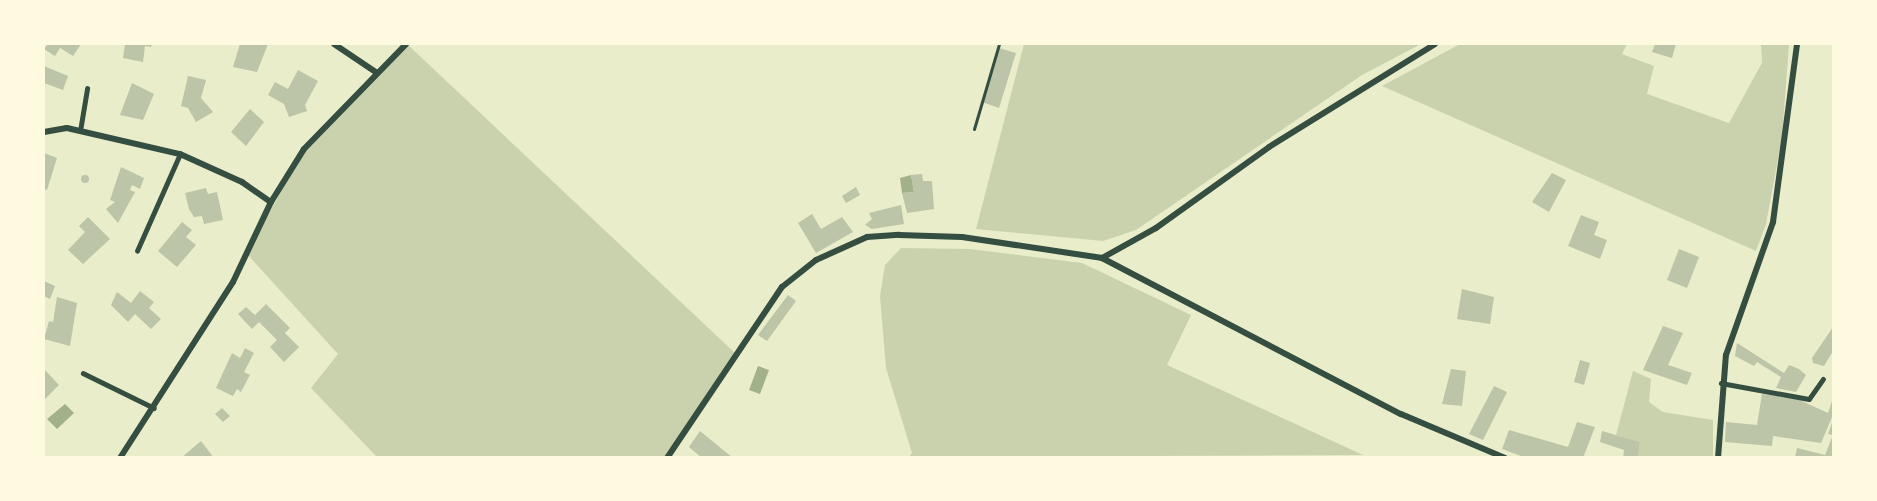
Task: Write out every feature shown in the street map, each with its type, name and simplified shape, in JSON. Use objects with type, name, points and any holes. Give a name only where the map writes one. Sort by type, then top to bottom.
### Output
[{"type":"street","points":[[334,44],[377,73]]},
{"type":"street","points":[[120,458],[233,282],[271,202],[304,149],[406,44]]},
{"type":"street","points":[[1102,258],[1156,228],[1269,147],[1435,44]]},
{"type":"street","points":[[1718,458],[1721,383],[1726,355],[1773,222],[1797,44]]},
{"type":"street","points":[[44,132],[67,128],[80,130],[180,154],[242,182],[271,202]]},
{"type":"street","points":[[667,458],[782,287],[816,260],[867,237],[962,237],[1102,258],[1401,414],[1505,458]]},
{"type":"lane","points":[[80,130],[87,89]]},
{"type":"lane","points":[[137,251],[180,154]]},
{"type":"lane","points":[[83,373],[154,408]]},
{"type":"lane","points":[[1721,383],[1809,399],[1823,379]]},
{"type":"path","points":[[974,129],[999,44]]},
{"type":"shaded area","points":[[407,44],[736,354],[667,457],[377,457],[311,388],[338,354],[247,254],[304,149]]},
{"type":"shaded area","points":[[1024,44],[1421,44],[1362,75],[1136,230],[1103,241],[976,229]]},
{"type":"shaded area","points":[[1460,44],[1627,44],[1622,54],[1654,66],[1647,94],[1729,123],[1762,63],[1761,44],[1789,44],[1782,137],[1766,224],[1756,251],[1382,86]]},
{"type":"shaded area","points":[[911,175],[914,192],[902,193],[900,178]]},
{"type":"shaded area","points":[[901,248],[970,249],[1082,263],[1191,315],[1167,365],[1363,455],[909,457],[912,453],[886,368],[880,296],[885,265]]},
{"type":"shaded area","points":[[758,366],[769,370],[760,394],[749,390]]},
{"type":"shaded area","points":[[1633,371],[1651,379],[1649,402],[1663,412],[1713,420],[1713,457],[1638,457],[1640,442],[1616,435]]},
{"type":"shaded area","points":[[65,404],[74,413],[57,429],[47,419]]},
{"type":"building","points":[[48,44],[81,44],[73,56],[60,48],[55,56],[44,49]]},
{"type":"building","points":[[125,44],[152,44],[151,47],[145,46],[143,62],[123,58]]},
{"type":"building","points":[[240,44],[268,44],[257,72],[233,67]]},
{"type":"building","points":[[1655,44],[1676,44],[1672,58],[1652,52]]},
{"type":"building","points":[[999,48],[1016,53],[999,108],[982,102]]},
{"type":"building","points":[[44,66],[68,76],[63,90],[44,83]]},
{"type":"building","points":[[298,70],[318,81],[305,105],[307,111],[289,117],[284,104],[268,95],[275,82],[288,89]]},
{"type":"building","points":[[188,76],[206,80],[201,98],[213,112],[196,122],[188,108],[181,106]]},
{"type":"building","points":[[132,83],[154,94],[143,120],[120,115]]},
{"type":"building","points":[[250,109],[264,122],[246,146],[231,132]]},
{"type":"building","points":[[44,153],[57,158],[47,190],[44,189]]},
{"type":"building","points":[[121,167],[144,178],[140,189],[132,185],[130,190],[135,192],[118,223],[106,209],[115,202],[110,200]]},
{"type":"building","points":[[1552,173],[1566,180],[1549,212],[1532,202]]},
{"type":"building","points":[[922,174],[923,181],[932,181],[934,209],[907,213],[902,193],[914,192],[911,175]]},
{"type":"building","points":[[85,175],[89,179],[85,183],[81,179]]},
{"type":"building","points":[[856,187],[860,195],[846,203],[842,196]]},
{"type":"building","points":[[206,188],[208,194],[217,192],[223,220],[204,224],[202,216],[194,217],[189,209],[185,193]]},
{"type":"building","points":[[901,205],[904,224],[872,229],[865,225],[872,219],[869,213]]},
{"type":"building","points":[[812,214],[821,229],[842,217],[853,232],[816,253],[798,223]]},
{"type":"building","points":[[1581,215],[1599,222],[1594,235],[1607,240],[1600,259],[1568,246]]},
{"type":"building","points":[[88,217],[110,239],[83,264],[68,250],[85,232],[79,226]]},
{"type":"building","points":[[182,222],[192,230],[186,237],[196,245],[177,267],[158,251]]},
{"type":"building","points":[[1679,249],[1699,257],[1687,288],[1667,280]]},
{"type":"building","points":[[44,281],[55,286],[50,299],[44,296]]},
{"type":"building","points":[[1462,289],[1494,297],[1490,324],[1457,319]]},
{"type":"building","points":[[140,291],[154,302],[149,308],[161,319],[151,329],[135,314],[128,322],[111,305],[117,292],[131,303]]},
{"type":"building","points":[[788,295],[796,301],[767,341],[758,335]]},
{"type":"building","points":[[57,297],[77,303],[70,346],[44,339],[49,321],[53,322]]},
{"type":"building","points":[[266,304],[290,328],[285,333],[299,347],[284,362],[270,347],[277,340],[259,322],[252,329],[238,314],[246,307],[255,315]]},
{"type":"building","points":[[1663,326],[1683,333],[1668,365],[1692,373],[1687,385],[1643,370]]},
{"type":"building","points":[[1833,327],[1833,351],[1824,366],[1813,363],[1812,358]]},
{"type":"building","points":[[1737,343],[1784,373],[1789,365],[1799,369],[1806,375],[1796,392],[1776,388],[1781,377],[1757,362],[1754,366],[1735,356]]},
{"type":"building","points":[[245,348],[254,353],[244,372],[250,375],[241,392],[237,389],[233,396],[216,388],[232,353],[240,358]]},
{"type":"building","points":[[1580,360],[1590,363],[1584,385],[1574,382]]},
{"type":"building","points":[[44,369],[59,385],[44,400]]},
{"type":"building","points":[[1451,369],[1466,371],[1462,406],[1442,404]]},
{"type":"building","points":[[1494,386],[1507,392],[1483,440],[1469,434]]},
{"type":"building","points":[[1762,394],[1795,398],[1828,413],[1833,398],[1833,415],[1821,443],[1773,436],[1772,446],[1725,442],[1726,422],[1757,425]]},
{"type":"building","points":[[222,408],[230,416],[223,422],[215,414]]},
{"type":"building","points":[[1833,420],[1833,435],[1828,434]]},
{"type":"building","points":[[1577,422],[1595,427],[1583,458],[1527,458],[1502,449],[1509,430],[1568,447]]},
{"type":"building","points":[[700,431],[733,458],[702,458],[689,447]]},
{"type":"building","points":[[1602,431],[1640,442],[1638,458],[1623,458],[1624,450],[1600,442]]},
{"type":"building","points":[[1833,435],[1833,458],[1795,458],[1797,448],[1825,455]]},
{"type":"building","points":[[201,441],[214,458],[181,458]]}]
